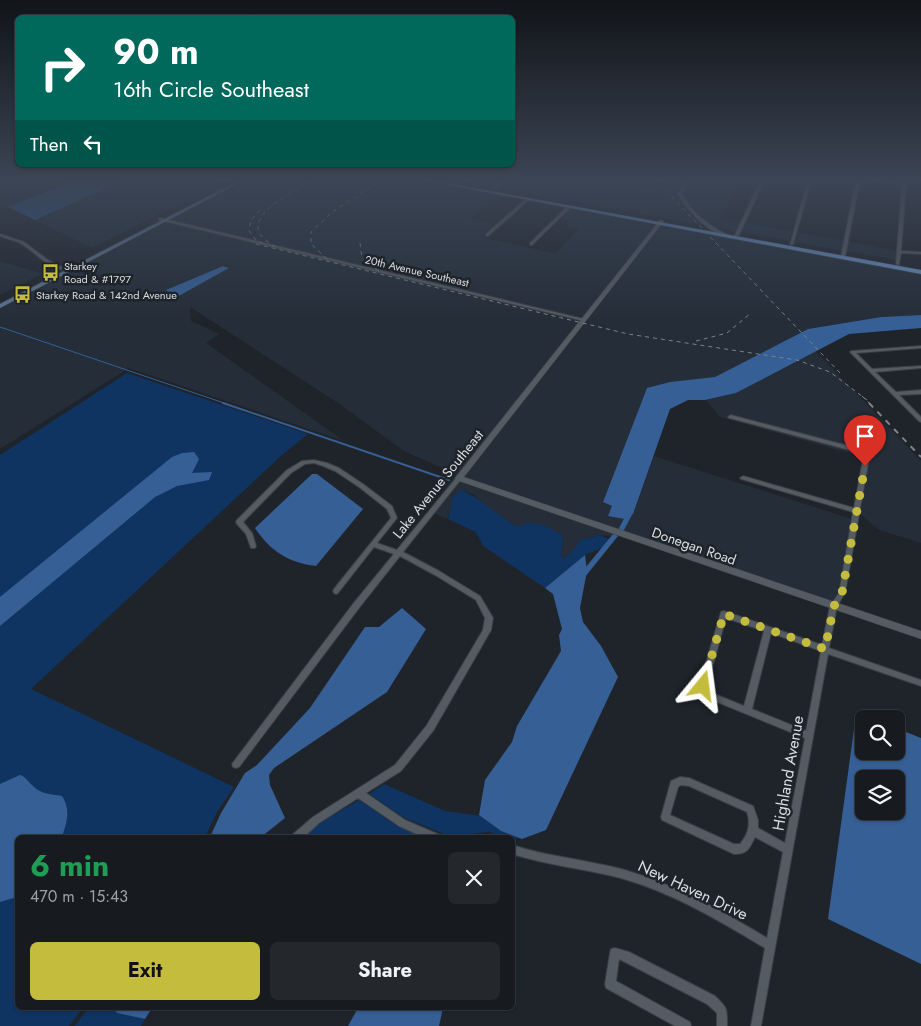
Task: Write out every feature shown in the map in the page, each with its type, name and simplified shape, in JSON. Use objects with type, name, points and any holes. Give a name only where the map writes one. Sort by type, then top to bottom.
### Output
[{"type":"main road","points":[[0,302],[146,227]]},
{"type":"main road","points":[[0,306],[147,227]]},
{"type":"main road","points":[[684,227],[921,268]]},
{"type":"main road","points":[[693,227],[791,244],[921,272]]},
{"type":"street","name":"20th Avenue Southeast","points":[[195,227],[584,320]]},
{"type":"street","points":[[487,235],[496,227]]},
{"type":"street","points":[[531,244],[549,227]]},
{"type":"street","name":"Lake Avenue Southeast","points":[[236,764],[399,553],[656,227]]},
{"type":"street","points":[[711,227],[728,236]]},
{"type":"street","points":[[738,234],[741,227]]},
{"type":"street","points":[[791,244],[796,227]]},
{"type":"street","points":[[844,256],[849,227]]},
{"type":"street","points":[[898,264],[901,227]]},
{"type":"street","points":[[0,235],[25,244],[43,257],[49,265],[63,269]]},
{"type":"street","points":[[0,242],[10,238]]},
{"type":"street","points":[[900,252],[921,253]]},
{"type":"street","points":[[920,418],[852,352],[921,347]]},
{"type":"street","points":[[871,371],[921,366]]},
{"type":"street","points":[[894,394],[921,392]]},
{"type":"street","points":[[731,417],[868,453]]},
{"type":"street","name":"Highland Avenue","points":[[756,1026],[825,649],[834,606],[842,593],[870,434]]},
{"type":"street","points":[[253,546],[249,533],[240,522],[298,465],[311,462],[334,468],[390,508],[394,518],[336,591]]},
{"type":"street","name":"Donegan Road","points":[[459,478],[921,635]]},
{"type":"street","points":[[743,478],[857,511]]},
{"type":"street","points":[[298,835],[316,820],[360,794],[398,768],[419,745],[487,630],[489,618],[478,598],[399,553],[375,544]]},
{"type":"street","points":[[809,736],[703,693],[703,686],[724,614],[921,684]]},
{"type":"street","points":[[747,711],[768,630]]},
{"type":"street","points":[[680,781],[689,782],[750,809],[754,819],[753,831],[742,849],[734,849],[665,818],[674,784],[680,781]]},
{"type":"street","points":[[360,794],[402,823],[431,835]]},
{"type":"street","points":[[753,831],[789,850]]},
{"type":"street","name":"New Haven Drive","points":[[515,850],[532,856],[625,875],[654,885],[723,917],[770,945]]},
{"type":"street","points":[[686,1026],[610,984],[615,953],[625,956],[711,1000],[722,1011],[722,1026]]},
{"type":"shaded area","points":[[49,227],[134,227],[92,248]]},
{"type":"shaded area","points":[[155,227],[190,227],[581,321],[438,499],[456,474],[404,451],[338,403],[190,307],[191,321],[219,334],[206,343],[344,441],[129,368],[0,449],[0,307]],"holes":[[[225,265],[229,267],[177,297],[170,288]]]},
{"type":"shaded area","points":[[198,227],[492,227],[482,237],[555,254],[579,229],[570,227],[655,227],[582,318]]},
{"type":"shaded area","points":[[659,227],[670,227],[921,274],[921,315],[881,317],[808,329],[715,377],[670,382],[647,389],[603,502],[612,506],[608,516],[633,514],[654,456],[852,519],[838,592],[832,602],[463,477]]},
{"type":"shaded area","points":[[713,227],[739,227],[737,232]]},
{"type":"shaded area","points":[[743,227],[768,227],[792,231],[789,241],[741,232]]},
{"type":"shaded area","points":[[796,232],[845,241],[843,251],[794,242]]},
{"type":"shaded area","points":[[849,242],[897,251],[896,260],[847,251]]},
{"type":"shaded area","points":[[0,261],[40,273],[43,273],[0,295]]},
{"type":"shaded area","points":[[223,266],[229,268],[177,297],[173,297],[166,290]]},
{"type":"shaded area","points":[[921,315],[921,328],[849,334],[736,393],[705,400],[688,400],[670,409],[633,514],[625,519],[608,516],[612,506],[603,502],[647,388],[670,382],[715,377],[808,329],[881,317]]},
{"type":"shaded area","points":[[816,351],[921,461],[921,543],[879,530],[860,514],[873,433],[867,432],[865,450],[738,418],[737,420],[864,454],[863,457],[720,417],[706,400],[736,393]]},
{"type":"shaded area","points":[[127,373],[308,434],[282,455],[31,689],[234,787],[217,812],[206,835],[15,835],[15,1010],[81,1010],[69,1026],[0,1026],[0,455]]},
{"type":"shaded area","points":[[194,452],[199,459],[192,473],[212,472],[209,480],[177,486],[155,497],[0,626],[0,597],[172,457],[182,453]]},
{"type":"shaded area","points":[[312,474],[317,474],[363,509],[316,566],[289,559],[267,543],[255,528]]},
{"type":"shaded area","points":[[460,481],[621,537],[600,535],[581,540],[566,559],[561,556],[563,536],[518,527],[503,520],[473,494],[460,490],[447,519],[434,513]]},
{"type":"shaded area","points":[[460,490],[475,497],[518,527],[530,523],[542,525],[563,536],[561,556],[565,559],[581,540],[600,535],[610,540],[604,547],[585,555],[545,588],[483,546],[476,532],[448,519],[452,499]]},
{"type":"shaded area","points":[[585,555],[587,571],[580,608],[583,622],[601,646],[618,677],[546,830],[522,839],[501,831],[479,815],[485,780],[512,742],[517,726],[561,651],[559,635],[562,629],[553,594],[545,588]]},
{"type":"shaded area","points":[[402,608],[426,629],[387,692],[274,768],[269,775],[270,785],[285,818],[264,835],[211,835],[221,813],[245,773],[257,765],[310,708],[365,627],[379,627]]},
{"type":"shaded area","points":[[854,729],[855,760],[905,760],[905,732],[921,738],[921,964],[828,919]]},
{"type":"shaded area","points":[[20,775],[38,790],[62,796],[67,811],[67,821],[63,835],[15,835],[15,898],[0,902],[0,784]]},
{"type":"shaded area","points":[[384,784],[445,811],[481,816],[501,831],[512,835],[498,835],[490,832],[447,835],[405,818],[369,794]]},
{"type":"shaded area","points":[[359,800],[399,827],[417,835],[305,835],[318,824]]},
{"type":"shaded area","points":[[87,1010],[115,1010],[117,1013],[145,1019],[141,1026],[75,1026]]},
{"type":"shaded area","points":[[115,1010],[151,1010],[145,1019],[117,1013]]},
{"type":"shaded area","points":[[357,1010],[443,1010],[439,1026],[348,1026]]},
{"type":"waterway","points":[[0,327],[227,404]]},
{"type":"waterway","points":[[223,403],[449,480]]},
{"type":"waterway","points":[[621,530],[631,511]]},
{"type":"waterway","points":[[583,575],[615,536]]},
{"type":"railway","points":[[250,227],[249,231],[255,239],[264,244]]},
{"type":"railway","points":[[258,227],[258,230],[264,238],[275,247]]},
{"type":"railway","points":[[316,227],[311,232],[311,244],[327,259]]},
{"type":"railway","points":[[701,227],[841,374]]},
{"type":"railway","points":[[360,243],[362,258],[379,271]]},
{"type":"railway","points":[[256,244],[628,334],[797,360],[830,372],[863,397]]},
{"type":"railway","points":[[696,341],[727,333],[751,313]]},
{"type":"railway","points":[[863,397],[867,400]]},
{"type":"railway","points":[[863,397],[869,403]]},
{"type":"railway","points":[[869,403],[921,457]]},
{"type":"place","name":"Starkey Road & #1797","points":[[50,272]]},
{"type":"place","name":"Starkey Road & 142nd Avenue","points":[[22,295]]},
{"type":"route","points":[[703,686],[724,614],[825,649],[834,606],[842,593],[865,466]]}]
